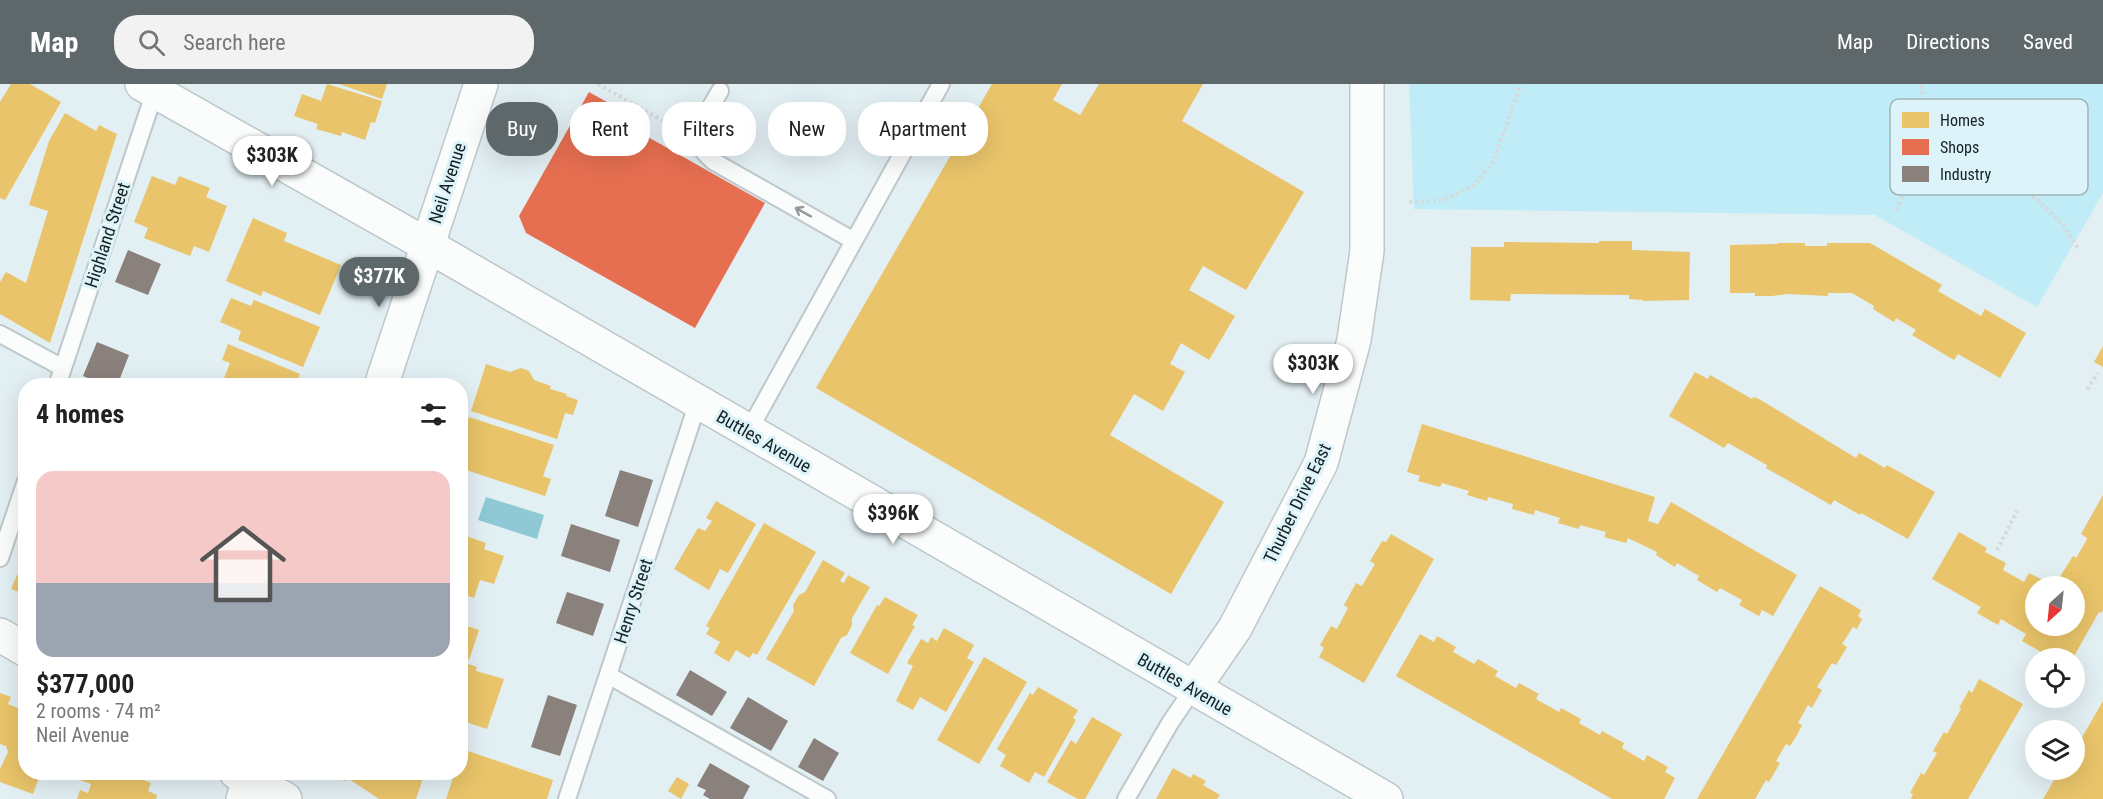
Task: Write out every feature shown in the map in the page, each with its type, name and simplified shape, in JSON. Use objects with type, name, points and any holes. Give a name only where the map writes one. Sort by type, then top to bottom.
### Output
[{"type":"street","name":"Neil Avenue","points":[[384,378],[480,84]]},
{"type":"street","name":"Thurber Drive East","points":[[1193,689],[1235,628],[1321,463],[1328,442],[1354,340],[1366,251],[1367,84]]},
{"type":"street","name":"Buttles Avenue","points":[[151,86],[1386,799]]},
{"type":"street","points":[[0,636],[18,646]]},
{"type":"street","points":[[245,781],[285,799]]},
{"type":"lane","points":[[748,432],[941,84]]},
{"type":"lane","name":"Highland Street","points":[[60,378],[151,86]]},
{"type":"lane","points":[[720,91],[702,127],[700,139],[703,150],[713,161],[854,241]]},
{"type":"lane","points":[[0,334],[63,368]]},
{"type":"lane","name":"Henry Street","points":[[567,799],[698,402]]},
{"type":"lane","points":[[0,558],[18,505]]},
{"type":"lane","points":[[608,675],[826,799]]},
{"type":"lane","points":[[1126,799],[1170,723],[1193,689]]},
{"type":"path","points":[[1409,202],[1443,200],[1474,185],[1493,162],[1521,84]]},
{"type":"path","points":[[1922,84],[1922,99]]},
{"type":"path","points":[[1896,210],[1903,195]]},
{"type":"path","points":[[2030,195],[2063,225],[2078,249]]},
{"type":"path","points":[[2087,389],[2098,373]]},
{"type":"path","points":[[1997,550],[2017,512]]},
{"type":"shaded area","points":[[1409,84],[2103,84],[2103,193],[2037,307],[1875,215],[1414,209]]},
{"type":"shaded area","points":[[486,497],[544,515],[537,539],[478,520]]},
{"type":"building: Homes","points":[[11,84],[30,84],[61,102],[5,200],[0,198],[0,102]]},
{"type":"building: Homes","points":[[327,84],[382,101],[375,123],[371,122],[365,140],[342,132],[341,136],[316,129],[318,124],[294,116],[302,94],[321,101]]},
{"type":"building: Homes","points":[[339,84],[387,84],[382,99]]},
{"type":"building: Homes","points":[[992,84],[1062,84],[1053,100],[1080,115],[1099,84],[1203,84],[1182,121],[1304,192],[1246,290],[1203,266],[1189,290],[1235,316],[1209,360],[1181,343],[1170,364],[1185,372],[1163,411],[1134,394],[1110,435],[1224,502],[1171,594],[816,388],[950,156],[988,156],[988,102],[982,102]]},
{"type":"building: Homes","points":[[65,113],[96,131],[99,125],[117,134],[50,343],[0,314],[0,282],[6,272],[26,283],[48,211],[29,205],[49,141]]},
{"type":"building: Homes","points":[[152,176],[175,185],[179,176],[210,188],[206,197],[227,206],[209,252],[194,246],[190,256],[144,238],[148,228],[134,222]]},
{"type":"building: Homes","points":[[253,218],[287,233],[284,241],[341,265],[320,315],[263,291],[261,296],[226,281]]},
{"type":"building: Homes","points":[[1599,241],[1632,241],[1632,250],[1690,252],[1689,300],[1643,301],[1629,299],[1629,295],[1511,294],[1510,301],[1470,300],[1471,247],[1504,247],[1504,242],[1599,243]]},
{"type":"building: Homes","points":[[1778,243],[1827,246],[1827,243],[1870,243],[1942,285],[1938,291],[1981,316],[1985,309],[2026,333],[2000,378],[1958,354],[1954,360],[1912,335],[1916,330],[1896,318],[1894,322],[1873,309],[1874,306],[1852,293],[1828,293],[1828,296],[1787,294],[1755,296],[1755,293],[1730,293],[1730,245]]},
{"type":"building: Homes","points":[[231,298],[251,306],[254,300],[320,327],[303,367],[238,340],[241,331],[220,322]]},
{"type":"building: Homes","points":[[228,344],[300,374],[298,378],[224,378],[230,363],[222,360]]},
{"type":"building: Homes","points":[[2103,346],[2103,367],[2094,362]]},
{"type":"building: Homes","points":[[486,364],[510,372],[521,368],[529,371],[534,380],[578,400],[573,415],[565,413],[557,439],[471,411]]},
{"type":"building: Homes","points":[[1695,372],[1708,379],[1710,375],[1752,399],[1754,397],[1759,399],[1856,458],[1859,453],[1885,468],[1887,465],[1935,492],[1908,539],[1834,500],[1831,505],[1766,468],[1767,465],[1728,443],[1724,448],[1669,416]]},
{"type":"building: Homes","points":[[469,417],[554,445],[543,476],[551,479],[545,496],[468,471]]},
{"type":"building: Homes","points":[[1422,424],[1655,497],[1648,521],[1658,524],[1671,502],[1797,575],[1773,616],[1762,610],[1759,616],[1739,605],[1742,600],[1720,588],[1717,592],[1697,580],[1699,576],[1677,563],[1675,567],[1656,555],[1657,552],[1628,538],[1626,543],[1604,537],[1606,532],[1580,525],[1579,529],[1558,523],[1560,518],[1535,510],[1534,515],[1512,509],[1513,504],[1488,497],[1487,501],[1467,495],[1469,491],[1442,483],[1440,487],[1418,481],[1420,476],[1407,472]]},
{"type":"building: Homes","points":[[2103,495],[2103,610],[2099,612],[2079,648],[2034,648],[2022,641],[2025,636],[2085,636],[2085,576],[2060,576],[2073,556],[2076,558],[2086,541],[2087,538],[2081,534]]},
{"type":"building: Homes","points":[[716,501],[756,524],[728,573],[720,569],[709,590],[674,569],[698,528],[705,531],[712,521],[706,518]]},
{"type":"building: Homes","points":[[764,523],[816,552],[757,655],[753,653],[749,658],[736,650],[729,662],[714,653],[720,642],[706,634],[710,628],[706,626]]},
{"type":"building: Homes","points":[[1959,532],[1987,548],[1985,552],[2006,563],[2003,570],[2024,582],[2025,580],[2025,633],[2001,619],[1998,625],[1977,613],[1981,607],[1932,579]]},
{"type":"building: Homes","points":[[1391,534],[1434,559],[1364,683],[1319,657],[1324,648],[1320,645],[1331,626],[1337,629],[1348,608],[1344,605],[1356,583],[1362,586],[1375,564],[1370,561],[1382,541],[1386,542]]},
{"type":"building: Homes","points":[[468,537],[486,543],[484,549],[504,556],[494,584],[480,580],[474,598],[468,596]]},
{"type":"building: Homes","points":[[823,560],[845,573],[840,581],[844,583],[848,575],[870,587],[852,618],[852,625],[847,635],[841,638],[814,686],[766,659],[794,611],[793,605],[799,595],[805,592]]},
{"type":"building: Homes","points":[[18,573],[18,592],[11,589]]},
{"type":"building: Homes","points":[[1820,586],[1861,610],[1858,616],[1862,619],[1857,629],[1853,627],[1842,644],[1847,647],[1836,665],[1832,663],[1817,687],[1822,690],[1812,708],[1808,705],[1798,723],[1802,725],[1797,735],[1790,746],[1786,744],[1776,761],[1780,763],[1769,782],[1766,780],[1755,799],[1697,799]]},
{"type":"building: Homes","points":[[885,597],[918,615],[912,625],[915,626],[888,674],[850,653],[877,605],[879,606]]},
{"type":"building: Homes","points":[[468,626],[479,630],[468,660]]},
{"type":"building: Homes","points":[[944,628],[974,645],[967,658],[974,662],[946,712],[920,697],[913,710],[896,701],[913,666],[907,663],[921,639],[928,643],[931,637],[937,641]]},
{"type":"building: Homes","points":[[1420,634],[1434,642],[1437,636],[1456,647],[1453,652],[1474,664],[1478,659],[1498,671],[1495,676],[1516,688],[1519,683],[1539,694],[1536,699],[1559,712],[1561,708],[1581,719],[1579,723],[1600,735],[1602,731],[1624,743],[1622,748],[1644,761],[1647,755],[1668,767],[1665,772],[1675,778],[1664,799],[1612,799],[1396,676]]},
{"type":"building: Homes","points":[[984,657],[1027,682],[979,764],[937,740]]},
{"type":"building: Homes","points":[[468,664],[477,667],[476,671],[504,679],[487,729],[468,723]]},
{"type":"building: Homes","points":[[1979,679],[2023,704],[1968,799],[1911,799],[1913,794],[1910,793],[1921,773],[1924,775],[1937,753],[1933,751],[1944,732],[1947,734],[1969,690],[1972,693]]},
{"type":"building: Homes","points":[[1038,687],[1078,710],[1073,718],[1076,720],[1044,777],[1035,772],[1029,783],[1000,766],[1006,755],[997,749],[1030,693],[1033,695]]},
{"type":"building: Homes","points":[[0,693],[11,697],[8,704],[18,708],[18,780],[38,780],[33,794],[0,782],[0,769],[8,752],[6,746],[0,744]]},
{"type":"building: Homes","points":[[2103,701],[2103,799],[2043,799],[2054,780],[2085,780],[2085,732]]},
{"type":"building: Homes","points":[[1092,717],[1122,734],[1085,799],[1078,799],[1047,782],[1071,740],[1076,744]]},
{"type":"building: Homes","points":[[468,751],[553,780],[547,799],[446,799],[452,780],[468,780]]},
{"type":"building: Homes","points":[[1173,768],[1191,778],[1193,774],[1206,781],[1203,785],[1220,795],[1217,799],[1156,799]]},
{"type":"building: Homes","points":[[677,777],[689,784],[681,799],[668,791]]},
{"type":"building: Homes","points":[[80,780],[144,780],[151,783],[148,791],[157,795],[156,799],[77,799],[80,790],[88,793],[91,784]]},
{"type":"building: Homes","points":[[350,780],[422,780],[416,799],[379,799]]},
{"type":"building: Shops","points":[[589,92],[607,102],[583,102]]},
{"type":"building: Shops","points":[[570,126],[570,156],[650,156],[650,138],[662,145],[662,156],[682,156],[765,203],[695,328],[526,233],[519,216],[553,156],[558,156],[558,147]]},
{"type":"building: Industry","points":[[128,250],[161,264],[148,295],[115,282]]},
{"type":"building: Industry","points":[[97,342],[129,355],[120,378],[83,376]]},
{"type":"building: Industry","points":[[620,470],[653,480],[638,527],[605,516]]},
{"type":"building: Industry","points":[[571,524],[620,540],[610,572],[561,556]]},
{"type":"building: Industry","points":[[567,592],[604,604],[593,636],[556,623]]},
{"type":"building: Industry","points":[[690,670],[727,692],[712,716],[676,695]]},
{"type":"building: Industry","points":[[548,695],[577,705],[560,756],[531,747]]},
{"type":"building: Industry","points":[[748,697],[788,721],[771,751],[730,728]]},
{"type":"building: Industry","points":[[814,738],[839,753],[823,781],[798,767]]},
{"type":"building: Industry","points":[[710,763],[750,786],[743,799],[710,799],[703,795],[706,790],[697,786]]}]
